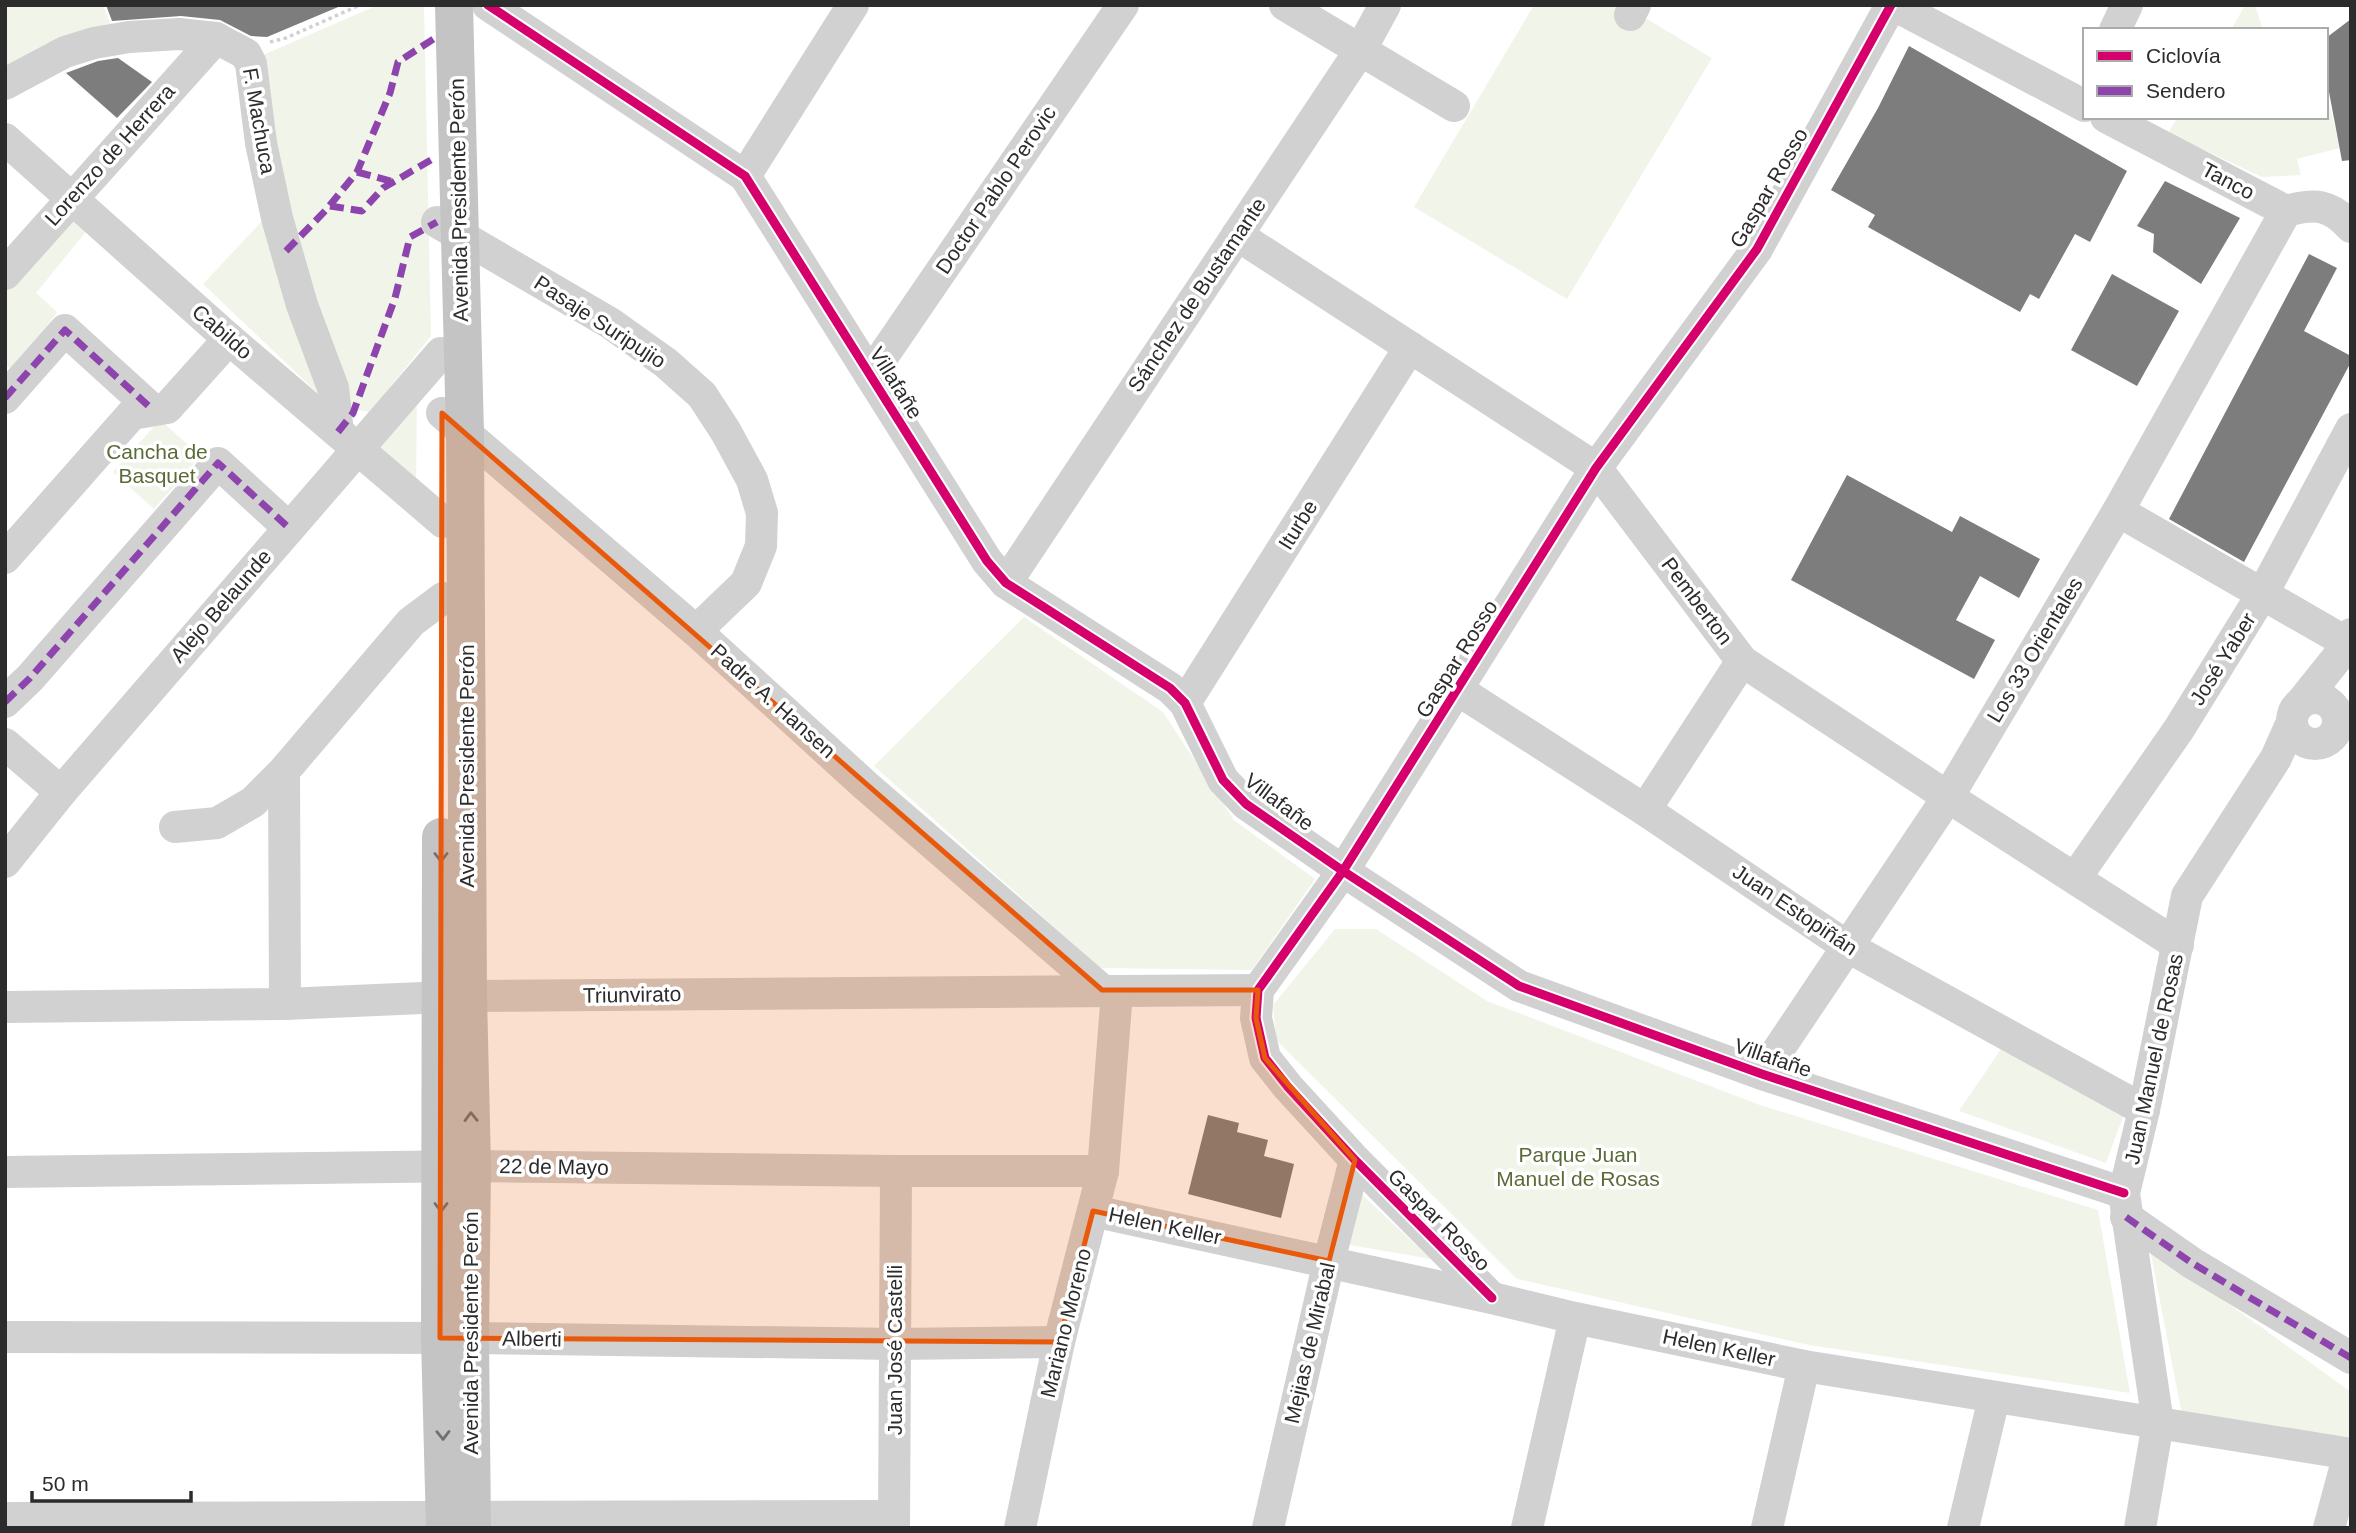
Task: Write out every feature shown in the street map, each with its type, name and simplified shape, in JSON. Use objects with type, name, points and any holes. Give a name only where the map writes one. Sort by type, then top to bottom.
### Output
[{"type":"main road","name":"Avenida Presidente Perón","points":[[435,5],[448,229],[454,423],[455,1338],[459,1523]]},
{"type":"main road","name":"Avenida Presidente Perón","points":[[454,5],[448,229],[441,352],[454,423],[443,522],[454,996]]},
{"type":"street","name":"Villafañe","points":[[488,5],[745,176],[988,561],[1006,583],[1170,688],[1185,703],[1223,780],[1246,804],[1519,986],[2125,1205],[2192,1263],[2351,1358]]},
{"type":"street","points":[[745,176],[853,5]]},
{"type":"street","name":"Doctor Pablo Perovic","points":[[870,375],[1123,5]]},
{"type":"street","points":[[1286,5],[1454,106]]},
{"type":"street","name":"Sánchez de Bustamante","points":[[1006,583],[1361,49],[1385,5]]},
{"type":"street","points":[[1892,5],[2082,99]]},
{"type":"street","name":"Gaspar Rosso","points":[[1492,1298],[1355,1160],[1265,1058],[1256,1018],[1258,990],[1343,871],[1596,468],[1757,249],[1892,5]]},
{"type":"street","points":[[2116,28],[2127,5]]},
{"type":"street","name":"F. Machuca","points":[[5,83],[65,52],[94,43],[129,37],[179,34],[216,38],[246,54],[251,64],[261,144],[277,218],[302,305],[333,388],[348,440]]},
{"type":"street","name":"Lorenzo de Herrera","points":[[5,274],[216,38]]},
{"type":"street","name":"Tanco","points":[[2110,119],[2286,211]]},
{"type":"street","name":"Cabildo","points":[[5,139],[229,338],[443,522]]},
{"type":"street","points":[[2286,211],[2323,206],[2341,216],[2351,227]]},
{"type":"street","name":"Los 33 Orientales","points":[[1762,1074],[1948,797],[2118,511],[2286,211]]},
{"type":"street","name":"Pasaje Suripujio","points":[[448,229],[610,323],[666,363],[702,395],[726,432],[752,480],[762,513],[761,546],[746,583],[696,631]]},
{"type":"street","name":"Pemberton","points":[[1237,235],[1596,468],[1742,661],[2178,944]]},
{"type":"street","points":[[5,398],[65,330],[153,410]]},
{"type":"street","points":[[5,558],[132,414],[167,408],[229,338]]},
{"type":"street","name":"Iturbe","points":[[1185,703],[1410,347]]},
{"type":"street","name":"Alejo Belaunde","points":[[5,862],[61,792],[289,528],[348,440],[441,352]]},
{"type":"street","name":"Padre A. Hansen","points":[[454,423],[696,631],[866,786],[1109,991]]},
{"type":"street","name":"José Yaber","points":[[2076,877],[2179,729],[2263,593],[2351,429]]},
{"type":"street","points":[[5,702],[30,678],[218,463],[289,528]]},
{"type":"street","points":[[2118,511],[2346,643],[2337,729]]},
{"type":"street","points":[[175,827],[217,823],[253,802],[284,771],[411,622],[443,598]]},
{"type":"street","name":"Juan Manuel de Rosas","points":[[2140,1528],[2158,1423],[2125,1205],[2187,896],[2276,758],[2296,712],[2346,643]]},
{"type":"street","points":[[1645,810],[1742,661]]},
{"type":"street","name":"Juan Estopiñán","points":[[1458,690],[1645,810],[1849,947],[2144,1110]]},
{"type":"street","points":[[2314,698],[2328,702],[2337,729],[2312,744],[2298,736],[2296,712],[2314,698]]},
{"type":"street","points":[[2276,758],[2337,729]]},
{"type":"street","points":[[5,744],[61,792]]},
{"type":"street","points":[[284,771],[285,1004]]},
{"type":"street","name":"Triunvirato","points":[[5,1007],[285,1004],[454,996],[1258,990]]},
{"type":"street","name":"Mariano Moreno","points":[[1020,1528],[1059,1342],[1103,1171],[1109,991]]},
{"type":"street","name":"Mejias de Mirabal","points":[[1268,1528],[1355,1160]]},
{"type":"street","name":"22 de Mayo","points":[[5,1172],[456,1166],[1103,1171]]},
{"type":"street","name":"Juan José Castelli","points":[[894,1522],[896,1171]]},
{"type":"street","name":"Helen Keller","points":[[1094,1211],[1804,1366],[2350,1454]]},
{"type":"street","points":[[1527,1528],[1575,1318]]},
{"type":"street","name":"Alberti","points":[[5,1337],[455,1338],[896,1344],[1059,1342]]},
{"type":"street","points":[[1767,1528],[1804,1366]]},
{"type":"street","points":[[1963,1528],[1994,1398]]},
{"type":"street","points":[[2329,1528],[2350,1454]]},
{"type":"street","points":[[5,1518],[459,1523],[894,1522]]},
{"type":"path","points":[[267,43],[360,5]]},
{"type":"highlighted area","points":[[442,413],[1102,990],[1258,990],[1256,1018],[1265,1058],[1355,1160],[1329,1261],[1093,1211],[1059,1342],[440,1338]]},
{"type":"green space","points":[[5,5],[103,5],[113,31],[5,75]]},
{"type":"green space","points":[[378,5],[424,5],[431,336],[370,412],[350,409],[290,215],[267,100],[263,55]]},
{"type":"green space","points":[[1534,5],[1624,5],[1712,58],[1567,299],[1414,207]]},
{"type":"green space","points":[[2245,5],[2255,5],[2262,28],[2232,28]]},
{"type":"green space","points":[[2328,99],[2340,148],[2297,159],[2301,175],[2262,177],[2168,133],[2177,119],[2328,119]]},
{"type":"green space","points":[[73,206],[93,223],[36,293],[57,312],[15,372],[5,365],[5,284]]},
{"type":"green space","points":[[263,220],[329,404],[203,284]]},
{"type":"green space","points":[[417,390],[416,491],[368,449]]},
{"type":"green space","name":"Cancha de Basquet","points":[[160,420],[201,456],[154,509],[113,472]]},
{"type":"green space","points":[[1024,617],[1163,712],[1234,820],[1315,879],[1252,970],[1100,968],[874,766]]},
{"type":"green space","name":"Parque Juan Manuel de Rosas","points":[[1335,929],[1376,929],[1487,1001],[1760,1105],[2098,1210],[2130,1393],[1809,1345],[1517,1279],[1276,1040],[1273,1005]]},
{"type":"green space","points":[[2009,1037],[2127,1106],[2106,1163],[1959,1111]]},
{"type":"green space","points":[[1358,1191],[1431,1259],[1344,1244]]},
{"type":"green space","points":[[2148,1239],[2186,1273],[2351,1392],[2351,1450],[2182,1415]]},
{"type":"building","points":[[106,5],[343,5],[267,37],[251,36],[220,20],[181,16],[112,21]]},
{"type":"building","points":[[2351,19],[2351,160],[2342,161],[2328,87],[2328,36]]},
{"type":"building","points":[[1909,46],[2127,171],[2090,242],[2075,234],[2039,299],[2030,294],[2020,312],[1868,227],[1875,215],[1831,190],[1878,108]]},
{"type":"building","points":[[118,58],[152,82],[117,118],[66,73],[98,61]]},
{"type":"building","points":[[2165,181],[2240,218],[2201,284],[2153,252],[2154,234],[2137,226]]},
{"type":"building","points":[[2309,254],[2337,268],[2304,331],[2351,356],[2351,362],[2244,562],[2169,519]]},
{"type":"building","points":[[2112,274],[2179,311],[2137,386],[2071,350]]},
{"type":"building","points":[[1847,475],[1952,532],[1960,516],[2040,559],[2019,598],[1980,576],[1956,620],[1995,640],[1974,679],[1791,580]]},
{"type":"building","points":[[1208,1115],[1239,1123],[1237,1132],[1268,1140],[1264,1156],[1294,1164],[1281,1218],[1188,1194]]},
{"type":"marked path","points":[[286,251],[326,210],[357,172],[390,93],[398,62],[435,38]]},
{"type":"marked path","points":[[330,206],[362,211],[383,188],[436,157]]},
{"type":"marked path","points":[[357,172],[394,182]]},
{"type":"marked path","points":[[338,432],[353,413],[395,298],[410,237],[437,222]]},
{"type":"marked path","points":[[5,398],[65,330],[153,410]]},
{"type":"marked path","points":[[5,702],[30,678],[218,463],[289,528]]},
{"type":"marked path","points":[[2126,1217],[2192,1263],[2351,1358]]},
{"type":"cycle path","points":[[488,5],[745,176],[987,561],[1006,583],[1170,688],[1185,703],[1223,780],[1246,804],[1519,986],[1762,1074],[2124,1193]]},
{"type":"cycle path","points":[[1492,1298],[1355,1160],[1265,1058],[1256,1018],[1258,990],[1343,871],[1596,468],[1757,249],[1891,5]]}]
